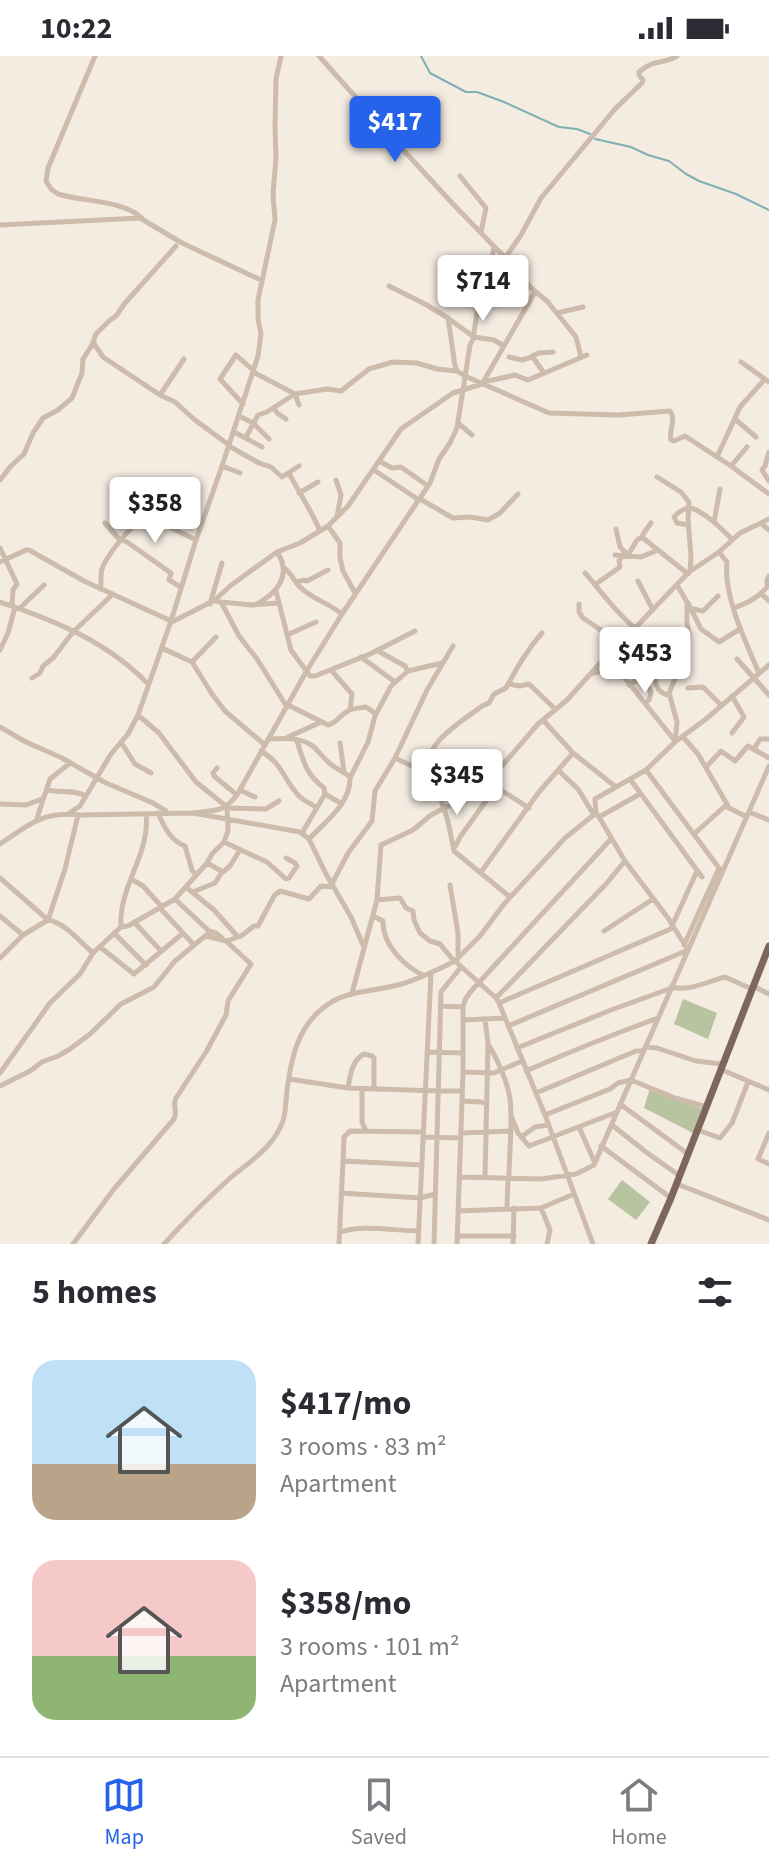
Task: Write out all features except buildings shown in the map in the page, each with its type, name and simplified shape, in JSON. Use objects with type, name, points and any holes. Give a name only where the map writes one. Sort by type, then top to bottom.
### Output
[{"type":"main road","points":[[651,1244],[769,946]]},
{"type":"street","points":[[95,56],[48,168],[46,181],[51,189],[58,194],[137,213],[182,243],[261,280]]},
{"type":"street","points":[[48,920],[65,869],[80,806],[138,715],[254,371],[261,334],[258,319],[261,280],[275,220],[276,79],[281,56]]},
{"type":"street","points":[[171,622],[215,602],[230,586],[277,552],[300,543],[328,526],[348,506],[405,425],[453,393],[515,375],[526,380],[584,356],[576,337],[547,301],[375,123],[319,56]]},
{"type":"street","points":[[505,258],[541,198],[615,109],[642,83],[639,72],[651,62],[677,56]]},
{"type":"street","points":[[460,176],[486,208],[481,233]]},
{"type":"street","points":[[0,225],[143,219]]},
{"type":"street","points":[[0,480],[24,454],[43,418],[72,398],[82,373],[82,360],[96,334],[116,316],[176,246]]},
{"type":"street","points":[[0,1073],[50,1003],[80,974],[93,953],[121,927],[175,899],[224,842],[227,807],[342,614],[428,486],[439,459],[450,443],[458,423],[480,293],[494,247]]},
{"type":"street","points":[[389,286],[425,304],[473,335],[504,346]]},
{"type":"street","points":[[482,383],[535,292]]},
{"type":"street","points":[[556,312],[583,307]]},
{"type":"street","points":[[449,319],[457,371]]},
{"type":"street","points":[[93,342],[103,357],[175,402],[229,446],[271,467],[280,477],[299,466]]},
{"type":"street","points":[[509,357],[522,360],[539,353],[553,352]]},
{"type":"street","points":[[243,404],[220,379],[236,355],[254,371],[295,394],[299,405]]},
{"type":"street","points":[[532,357],[544,373]]},
{"type":"street","points":[[160,395],[184,359]]},
{"type":"street","points":[[246,437],[258,415],[295,394],[327,389],[339,391],[369,369],[393,362],[417,363],[457,371],[549,413],[618,415],[670,411],[674,422],[669,437],[671,440],[685,436],[769,494]]},
{"type":"street","points":[[717,457],[742,405],[767,380],[741,362]]},
{"type":"street","points":[[274,408],[286,419]]},
{"type":"street","points":[[239,416],[253,423],[269,439]]},
{"type":"street","points":[[735,419],[756,437]]},
{"type":"street","points":[[458,423],[472,435]]},
{"type":"street","points":[[234,432],[262,447]]},
{"type":"street","points":[[731,466],[747,447]]},
{"type":"street","points":[[769,452],[762,470],[769,481]]},
{"type":"street","points":[[379,461],[392,468],[401,467],[428,486]]},
{"type":"street","points":[[222,466],[240,473]]},
{"type":"street","points":[[374,470],[453,518],[488,520],[500,513],[518,494]]},
{"type":"street","points":[[289,473],[314,514],[320,531]]},
{"type":"street","points":[[657,477],[681,492],[689,502],[691,557],[688,573]]},
{"type":"street","points":[[336,480],[341,495],[337,517]]},
{"type":"street","points":[[299,493],[318,482]]},
{"type":"street","points":[[714,522],[720,489]]},
{"type":"street","points":[[688,525],[677,523],[674,517],[678,512],[696,508],[732,539]]},
{"type":"street","points":[[100,589],[102,569],[139,520],[150,518],[196,540]]},
{"type":"street","points":[[352,993],[377,900],[380,846],[413,830],[431,815],[491,782],[543,720],[567,700],[688,573],[732,539],[769,519]]},
{"type":"street","points":[[105,523],[121,540],[170,570],[169,580],[181,587]]},
{"type":"street","points":[[596,584],[620,567],[619,561],[651,523]]},
{"type":"street","points":[[761,523],[769,530]]},
{"type":"street","points":[[328,526],[340,543],[343,571],[356,594]]},
{"type":"street","points":[[616,529],[620,547],[626,555]]},
{"type":"street","points":[[642,537],[688,573]]},
{"type":"street","points":[[0,548],[2,561],[17,584],[13,590],[16,607],[0,650]]},
{"type":"street","points":[[2,561],[29,550],[84,581],[171,622]]},
{"type":"street","points":[[615,555],[641,557],[658,550]]},
{"type":"street","points":[[255,605],[276,591],[281,581],[283,567],[277,552]]},
{"type":"street","points":[[719,552],[727,562],[726,576],[740,629],[757,675],[769,695]]},
{"type":"street","points":[[222,563],[215,602],[288,706],[331,725],[350,710],[366,707],[376,714]]},
{"type":"street","points":[[283,567],[297,585],[342,614]]},
{"type":"street","points":[[297,582],[307,581],[328,570]]},
{"type":"street","points":[[585,573],[616,613],[635,628]]},
{"type":"street","points":[[734,608],[761,593],[767,587],[769,576]]},
{"type":"street","points":[[638,581],[653,610]]},
{"type":"street","points":[[16,607],[44,585]]},
{"type":"street","points":[[677,585],[701,629],[719,642],[740,629]]},
{"type":"street","points":[[276,591],[291,650],[313,677],[378,651],[415,631]]},
{"type":"street","points":[[761,593],[769,601]]},
{"type":"street","points":[[32,678],[40,673],[73,632],[113,594]]},
{"type":"street","points":[[692,609],[703,611],[718,596]]},
{"type":"street","points":[[0,602],[97,643],[148,684]]},
{"type":"street","points":[[215,602],[278,603]]},
{"type":"street","points":[[675,741],[677,722],[670,695],[671,687],[685,662],[689,638],[687,602]]},
{"type":"street","points":[[579,604],[583,618],[620,646]]},
{"type":"street","points":[[287,635],[316,622]]},
{"type":"street","points":[[510,897],[454,851],[444,810],[428,769],[441,737],[489,703],[494,694],[504,691],[516,666],[542,633]]},
{"type":"street","points":[[192,662],[216,637]]},
{"type":"street","points":[[333,886],[348,853],[372,821],[375,791],[453,646]]},
{"type":"street","points":[[162,648],[192,662],[222,708],[265,745],[300,797],[316,807]]},
{"type":"street","points":[[378,651],[405,666],[408,671]]},
{"type":"street","points":[[361,657],[395,682]]},
{"type":"street","points":[[737,659],[757,675]]},
{"type":"street","points":[[309,839],[342,804],[351,783],[350,778],[368,742],[376,714],[395,682],[408,671],[443,662]]},
{"type":"street","points":[[590,674],[629,662],[674,665],[682,669]]},
{"type":"street","points":[[655,664],[659,691],[670,695]]},
{"type":"street","points":[[596,815],[595,799],[646,770],[675,741],[769,665]]},
{"type":"street","points":[[616,667],[675,741]]},
{"type":"street","points":[[331,670],[352,694],[350,710]]},
{"type":"street","points":[[629,685],[644,678],[651,692],[645,703]]},
{"type":"street","points":[[509,684],[529,684],[555,709]]},
{"type":"street","points":[[688,688],[703,687],[721,705]]},
{"type":"street","points":[[732,696],[744,719],[732,733]]},
{"type":"street","points":[[138,715],[159,733],[196,782],[227,807]]},
{"type":"street","points":[[543,720],[573,753],[616,787]]},
{"type":"street","points":[[265,745],[320,722]]},
{"type":"street","points":[[0,727],[167,812]]},
{"type":"street","points":[[286,737],[313,747],[329,764],[350,778]]},
{"type":"street","points":[[683,737],[695,750],[728,806],[769,820]]},
{"type":"street","points":[[754,749],[760,739],[769,739]]},
{"type":"street","points":[[297,740],[306,769],[313,780],[324,788],[325,794],[302,833]]},
{"type":"street","points":[[121,742],[135,764],[151,773]]},
{"type":"street","points":[[340,743],[344,772]]},
{"type":"street","points":[[706,767],[721,751],[734,761],[748,746],[769,758]]},
{"type":"street","points":[[480,872],[573,753]]},
{"type":"street","points":[[395,758],[429,774]]},
{"type":"street","points":[[37,819],[51,778],[70,763]]},
{"type":"street","points":[[460,1177],[541,1179],[573,1175],[592,1167],[686,948],[769,766]]},
{"type":"street","points":[[217,768],[214,776],[238,792],[255,797]]},
{"type":"street","points":[[558,770],[578,789],[625,864],[686,948]]},
{"type":"street","points":[[646,770],[721,869]]},
{"type":"street","points":[[498,1001],[673,927],[700,874],[630,779]]},
{"type":"street","points":[[491,782],[529,808]]},
{"type":"street","points":[[454,851],[460,837],[486,803],[492,791],[491,782]]},
{"type":"street","points":[[47,790],[75,791],[86,796]]},
{"type":"street","points":[[325,794],[342,804]]},
{"type":"street","points":[[164,1244],[270,1143],[283,1119],[294,1050],[308,1023],[322,1008],[352,993],[390,987],[456,960],[571,832],[596,815],[640,794]]},
{"type":"street","points":[[0,804],[26,805],[43,799]]},
{"type":"street","points":[[193,813],[227,807],[266,809],[279,801]]},
{"type":"street","points":[[68,814],[80,806]]},
{"type":"street","points":[[694,835],[724,806],[728,806]]},
{"type":"street","points":[[158,813],[168,833],[177,843],[185,846],[195,874]]},
{"type":"street","points":[[0,844],[37,819],[68,814],[193,813],[302,833],[309,839],[363,946]]},
{"type":"street","points":[[121,927],[121,909],[142,851],[146,814]]},
{"type":"street","points":[[457,1244],[463,1007],[466,998],[611,839]]},
{"type":"street","points":[[224,842],[267,862],[286,879],[297,866],[286,858]]},
{"type":"street","points":[[193,892],[215,883],[240,850]]},
{"type":"street","points":[[207,863],[222,872]]},
{"type":"street","points":[[498,1001],[625,864]]},
{"type":"street","points":[[0,878],[48,920]]},
{"type":"street","points":[[131,879],[143,886],[194,945]]},
{"type":"street","points":[[450,885],[458,933],[456,960]]},
{"type":"street","points":[[224,940],[238,937],[259,925],[274,896],[280,891],[309,899],[321,886],[333,886]]},
{"type":"street","points":[[186,887],[238,937]]},
{"type":"street","points":[[377,900],[400,898],[406,908],[413,911],[420,933],[440,944],[498,1001],[593,1244]]},
{"type":"street","points":[[175,899],[208,934]]},
{"type":"street","points":[[604,931],[653,899]]},
{"type":"street","points":[[0,916],[23,935]]},
{"type":"street","points":[[373,916],[383,921],[393,951],[406,965],[428,974]]},
{"type":"street","points":[[0,958],[23,935],[52,919],[93,953]]},
{"type":"street","points":[[134,922],[162,951]]},
{"type":"street","points":[[114,933],[146,965]]},
{"type":"street","points":[[0,1086],[70,1049],[121,1004],[154,987],[175,961],[208,934],[216,933],[251,964],[228,1001],[226,1015],[206,1052],[176,1098],[174,1119],[114,1189],[73,1244]]},
{"type":"street","points":[[100,947],[133,974],[182,934]]},
{"type":"street","points":[[508,1026],[630,976],[686,948]]},
{"type":"street","points":[[679,953],[684,958]]},
{"type":"street","points":[[434,1244],[441,992],[461,967]]},
{"type":"street","points":[[418,1244],[430,1007],[428,974]]},
{"type":"street","points":[[517,1048],[671,988],[686,988],[725,977],[767,991]]},
{"type":"street","points":[[430,1007],[463,1007]]},
{"type":"street","points":[[463,1020],[505,1018]]},
{"type":"street","points":[[526,1071],[657,1019]]},
{"type":"street","points":[[485,1020],[488,1043],[485,1177]]},
{"type":"street","points":[[488,1043],[509,1092],[508,1178],[513,1244]]},
{"type":"street","points":[[536,1093],[636,1051],[657,1048],[721,1066],[769,1090]]},
{"type":"street","points":[[427,1052],[463,1053]]},
{"type":"street","points":[[348,1088],[353,1066],[364,1054],[374,1058],[374,1089]]},
{"type":"street","points":[[463,1072],[494,1073],[522,1061]]},
{"type":"street","points":[[289,1079],[362,1089],[462,1091]]},
{"type":"street","points":[[545,1115],[610,1089],[622,1081],[631,1080],[707,1107]]},
{"type":"street","points":[[698,1130],[720,1138],[732,1123],[748,1082]]},
{"type":"street","points":[[362,1089],[362,1122],[366,1131]]},
{"type":"street","points":[[462,1101],[487,1104]]},
{"type":"street","points":[[620,1104],[688,1154]]},
{"type":"street","points":[[511,1116],[529,1146],[617,1112]]},
{"type":"street","points":[[357,1131],[362,1122]]},
{"type":"street","points":[[522,1138],[535,1127],[548,1125]]},
{"type":"street","points":[[612,1125],[678,1180],[769,1220]]},
{"type":"street","points":[[579,1127],[594,1162]]},
{"type":"street","points":[[339,1244],[345,1135],[350,1131],[437,1137],[486,1131],[510,1132],[522,1138]]},
{"type":"street","points":[[769,1133],[758,1159],[769,1164]]},
{"type":"street","points":[[601,1146],[671,1198]]},
{"type":"street","points":[[343,1161],[422,1166],[436,1173]]},
{"type":"street","points":[[341,1193],[420,1198],[435,1194]]},
{"type":"street","points":[[458,1211],[541,1208],[575,1194]]},
{"type":"street","points":[[541,1208],[550,1230],[547,1244]]},
{"type":"street","points":[[340,1228],[419,1231]]},
{"type":"street","points":[[457,1236],[514,1236]]},
{"type":"green space","points":[[683,999],[717,1013],[708,1039],[674,1024]]},
{"type":"green space","points":[[650,1088],[702,1109],[693,1133],[644,1108]]},
{"type":"green space","points":[[622,1180],[650,1202],[636,1220],[608,1199]]},
{"type":"waterway","points":[[421,56],[430,73],[466,92],[477,92],[559,127],[590,134]]},
{"type":"waterway","points":[[595,139],[631,147],[669,161],[699,181],[769,210]]}]
